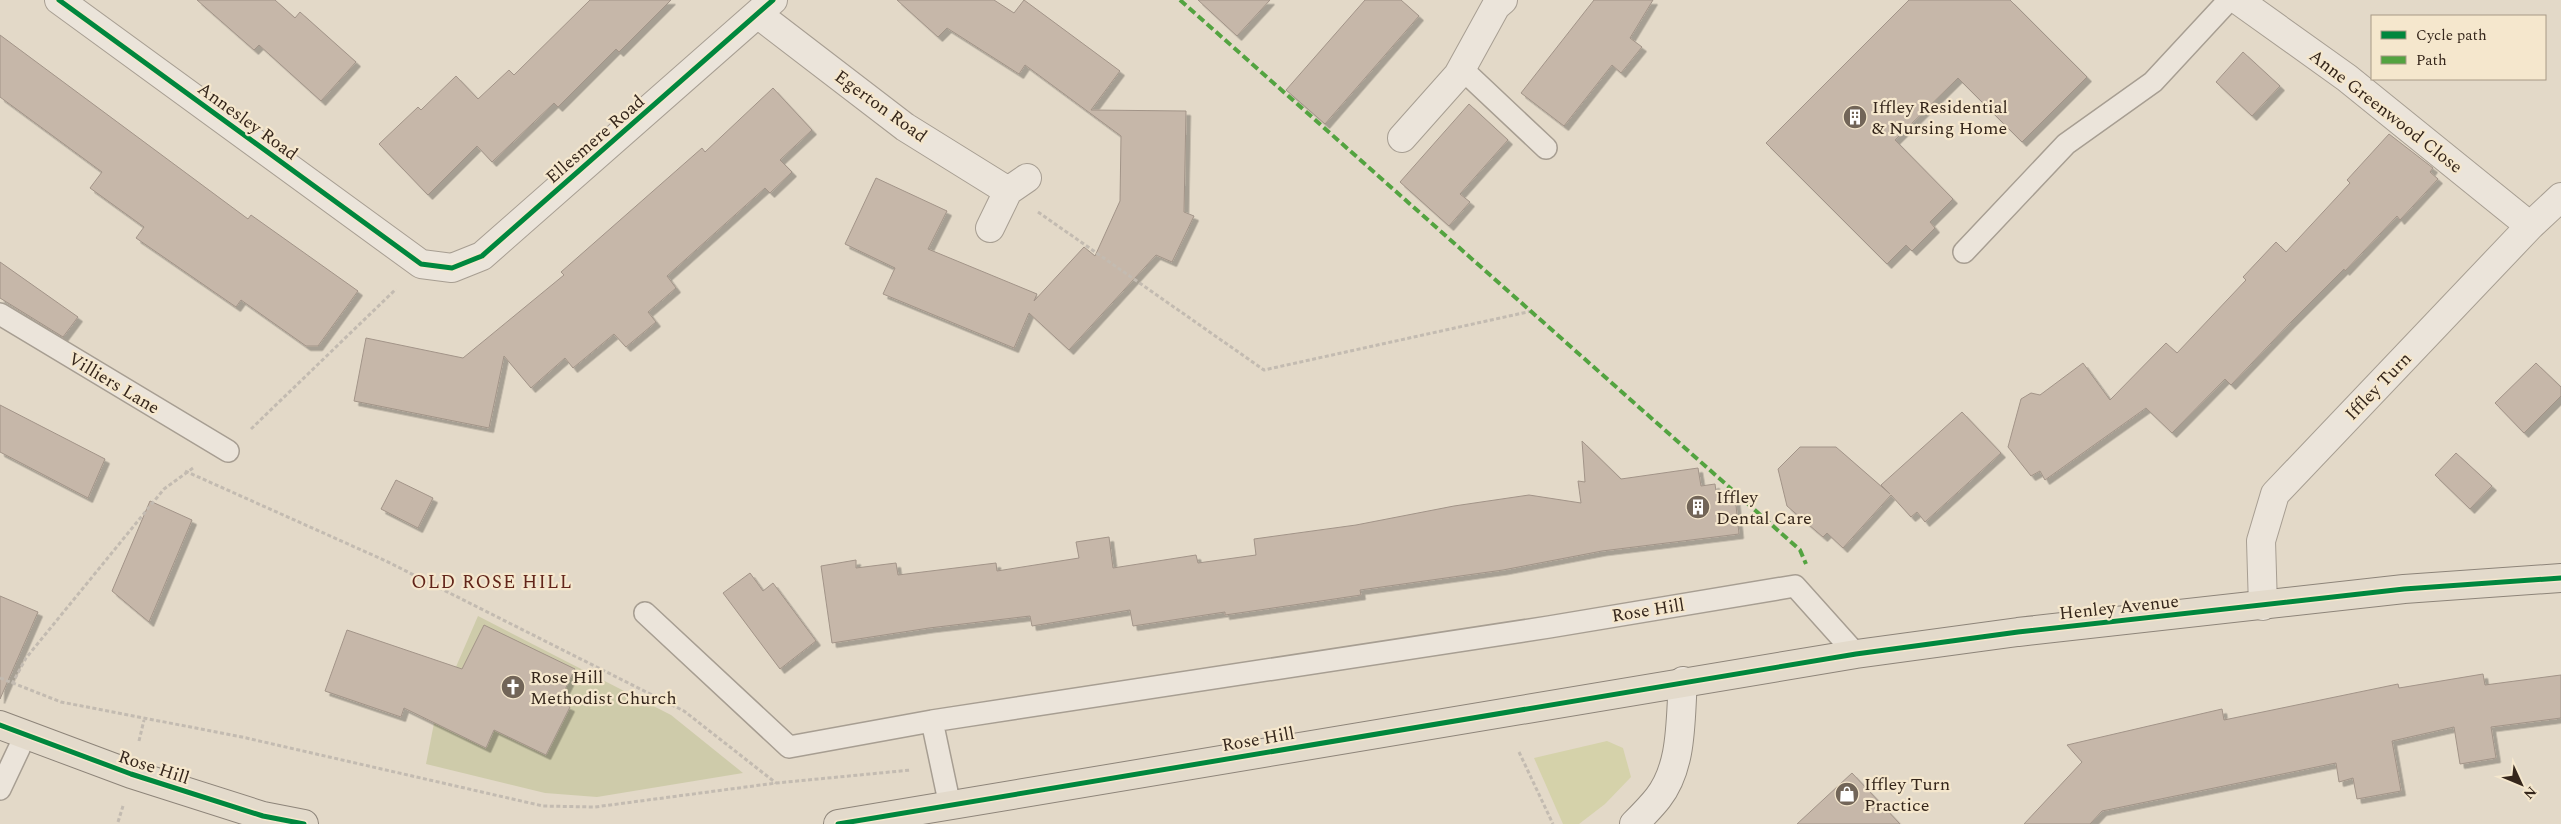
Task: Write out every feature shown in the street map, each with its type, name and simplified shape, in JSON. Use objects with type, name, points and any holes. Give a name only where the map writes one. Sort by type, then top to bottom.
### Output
[{"type":"main road","name":"Henley Avenue","points":[[1683,681],[1856,654],[2018,632],[2404,589],[2561,578]]},
{"type":"main road","name":"Rose Hill","points":[[838,824],[1683,681]]},
{"type":"main road","name":"Rose Hill","points":[[0,726],[130,774],[263,816],[304,824]]},
{"type":"street","name":"Annesley Road","points":[[59,0],[421,264]]},
{"type":"street","points":[[1402,138],[1458,75],[1496,6],[1503,0]]},
{"type":"street","name":"Anne Greenwood Close","points":[[2238,0],[2347,78],[2530,226]]},
{"type":"street","name":"Ellesmere Road","points":[[421,264],[452,268],[482,256],[766,8]]},
{"type":"street","name":"Egerton Road","points":[[766,8],[905,127],[1017,184]]},
{"type":"street","points":[[990,228],[1017,184]]},
{"type":"street","name":"Iffley Turn","points":[[2263,606],[2260,541],[2275,494],[2530,226],[2561,197]]},
{"type":"street","points":[[1634,824],[1658,798],[1670,777],[1677,756],[1683,681]]},
{"type":"lane","points":[[1964,252],[2066,144],[2153,82],[2229,0]]},
{"type":"lane","points":[[1461,68],[1546,148]]},
{"type":"lane","name":"Villiers Lane","points":[[0,314],[228,451]]},
{"type":"lane","name":"Rose Hill","points":[[932,721],[1549,627],[1795,586],[1856,654]]},
{"type":"lane","points":[[645,613],[789,747],[932,721],[950,806]]},
{"type":"lane","points":[[0,789],[25,736]]},
{"type":"path","points":[[1017,184],[1264,370],[1532,311]]},
{"type":"path","points":[[12,684],[26,658],[164,489],[185,471],[228,451],[421,264]]},
{"type":"path","points":[[185,471],[386,561],[684,711],[776,783]]},
{"type":"path","points":[[0,678],[61,702],[144,720],[242,737],[543,806],[595,807],[776,783],[893,773],[942,766]]},
{"type":"path","points":[[139,744],[144,720]]},
{"type":"path","points":[[1520,752],[1553,824]]},
{"type":"shaded area","points":[[478,616],[671,715],[743,773],[597,797],[545,793],[426,764],[436,713]]},
{"type":"shaded area","points":[[1607,741],[1623,748],[1631,777],[1605,804],[1579,824],[1563,824],[1534,758]]},
{"type":"building","points":[[197,0],[275,0],[295,18],[300,12],[356,62],[321,101],[259,45],[254,50]]},
{"type":"building","points":[[590,0],[671,0],[619,52],[616,49],[558,107],[554,103],[492,162],[477,146],[428,195],[379,144],[418,107],[421,110],[456,76],[478,99],[509,70],[514,75]]},
{"type":"building","points":[[897,0],[994,0],[1014,13],[1024,0],[1120,71],[1091,110],[1186,111],[1184,212],[1194,216],[1172,262],[1156,255],[1069,350],[1029,313],[1014,348],[883,294],[895,268],[845,244],[876,178],[947,211],[928,249],[1037,294],[1034,301],[1084,247],[1095,256],[1120,201],[1121,136],[1025,65],[1019,74],[947,28],[938,37]]},
{"type":"building","points":[[1198,0],[1270,0],[1237,36]]},
{"type":"building","points":[[1365,0],[1401,0],[1419,16],[1325,124],[1286,90]]},
{"type":"building","points":[[1594,0],[1653,0],[1630,38],[1642,47],[1621,73],[1612,65],[1564,126],[1521,93]]},
{"type":"building","name":"Iffley Residential & Nursing Home","points":[[1909,0],[2010,0],[2087,77],[2022,142],[1958,78],[1895,140],[1953,199],[1930,222],[1935,228],[1912,251],[1906,245],[1887,264],[1766,143]]},
{"type":"building","points":[[0,35],[248,219],[251,215],[358,291],[318,346],[306,346],[241,300],[236,307],[136,238],[144,227],[90,188],[102,172],[0,97]]},
{"type":"building","points":[[2243,52],[2280,86],[2252,116],[2216,82]]},
{"type":"building","points":[[773,88],[812,130],[780,160],[792,172],[770,193],[765,188],[667,276],[676,288],[648,312],[656,322],[626,347],[614,334],[573,368],[565,358],[531,388],[504,356],[489,428],[354,401],[366,338],[463,358],[564,275],[561,272],[702,148],[705,152]]},
{"type":"building","points":[[1469,104],[1508,140],[1460,194],[1470,202],[1449,226],[1400,182]]},
{"type":"building","points":[[2389,134],[2433,168],[2430,172],[2438,179],[2400,220],[2397,216],[2231,385],[2225,379],[2172,433],[2146,408],[2045,480],[2040,471],[2031,476],[2008,447],[2021,399],[2031,393],[2040,395],[2083,363],[2110,400],[2166,343],[2177,353],[2246,280],[2243,277],[2276,242],[2286,252],[2350,183],[2347,180]]},
{"type":"building","points":[[0,262],[78,317],[63,337],[0,298]]},
{"type":"building","points":[[2536,363],[2561,387],[2561,396],[2524,433],[2495,403]]},
{"type":"building","points":[[0,405],[105,459],[88,498],[0,452]]},
{"type":"building","points":[[1962,412],[2001,453],[1925,522],[1917,512],[1911,517],[1891,495],[1843,548],[1827,533],[1823,537],[1787,506],[1778,469],[1800,447],[1836,447],[1890,494],[1881,485]]},
{"type":"building","points":[[1582,441],[1621,479],[1698,468],[1701,486],[1715,484],[1717,498],[1735,496],[1739,534],[1602,551],[1503,570],[1360,590],[1361,595],[1225,615],[1225,612],[1133,626],[1130,610],[1032,626],[1030,616],[929,628],[832,643],[821,566],[856,560],[856,568],[896,563],[898,575],[996,563],[997,571],[1079,558],[1076,542],[1109,537],[1113,568],[1196,555],[1198,563],[1256,555],[1254,539],[1356,525],[1454,506],[1529,495],[1581,503],[1578,481],[1585,482]]},
{"type":"building","points":[[2456,453],[2492,486],[2470,509],[2435,475]]},
{"type":"building","points":[[396,480],[433,498],[418,528],[381,509]]},
{"type":"building","points":[[150,501],[192,520],[149,622],[112,591]]},
{"type":"building","points":[[750,573],[763,591],[773,583],[816,641],[780,669],[723,593]]},
{"type":"building","points":[[0,596],[38,612],[0,699]]},
{"type":"building","points":[[484,625],[575,669],[559,702],[570,707],[546,755],[494,730],[486,748],[404,708],[401,717],[325,691],[347,630],[462,669]]},
{"type":"building","points":[[2483,674],[2485,685],[2561,675],[2561,718],[2491,727],[2496,758],[2460,764],[2454,727],[2392,741],[2401,791],[2357,799],[2353,778],[2339,782],[2336,763],[2102,811],[2090,824],[2024,824],[2082,762],[2067,745],[2222,709],[2224,720],[2398,684],[2399,688]]},
{"type":"building","points":[[1852,773],[1900,824],[1797,824]]},
{"type":"marked path","points":[[1180,0],[1800,550],[1806,564]]},
{"type":"cycle path","points":[[59,0],[421,264],[452,268],[482,256],[773,0]]},
{"type":"cycle path","points":[[838,824],[1856,654],[2018,632],[2404,589],[2561,578]]},
{"type":"cycle path","points":[[0,725],[131,774],[263,816],[304,824]]},
{"type":"place","name":"Iffley Residential & Nursing Home","points":[[1855,117]]},
{"type":"place","name":"Iffley Dental Care","points":[[1698,507]]},
{"type":"place","name":"Rose Hill Methodist Church","points":[[513,687]]},
{"type":"place","name":"Iffley Turn Practice","points":[[1847,794]]},
{"type":"district","name":"OLD ROSE HILL","points":[[492,581]]}]
